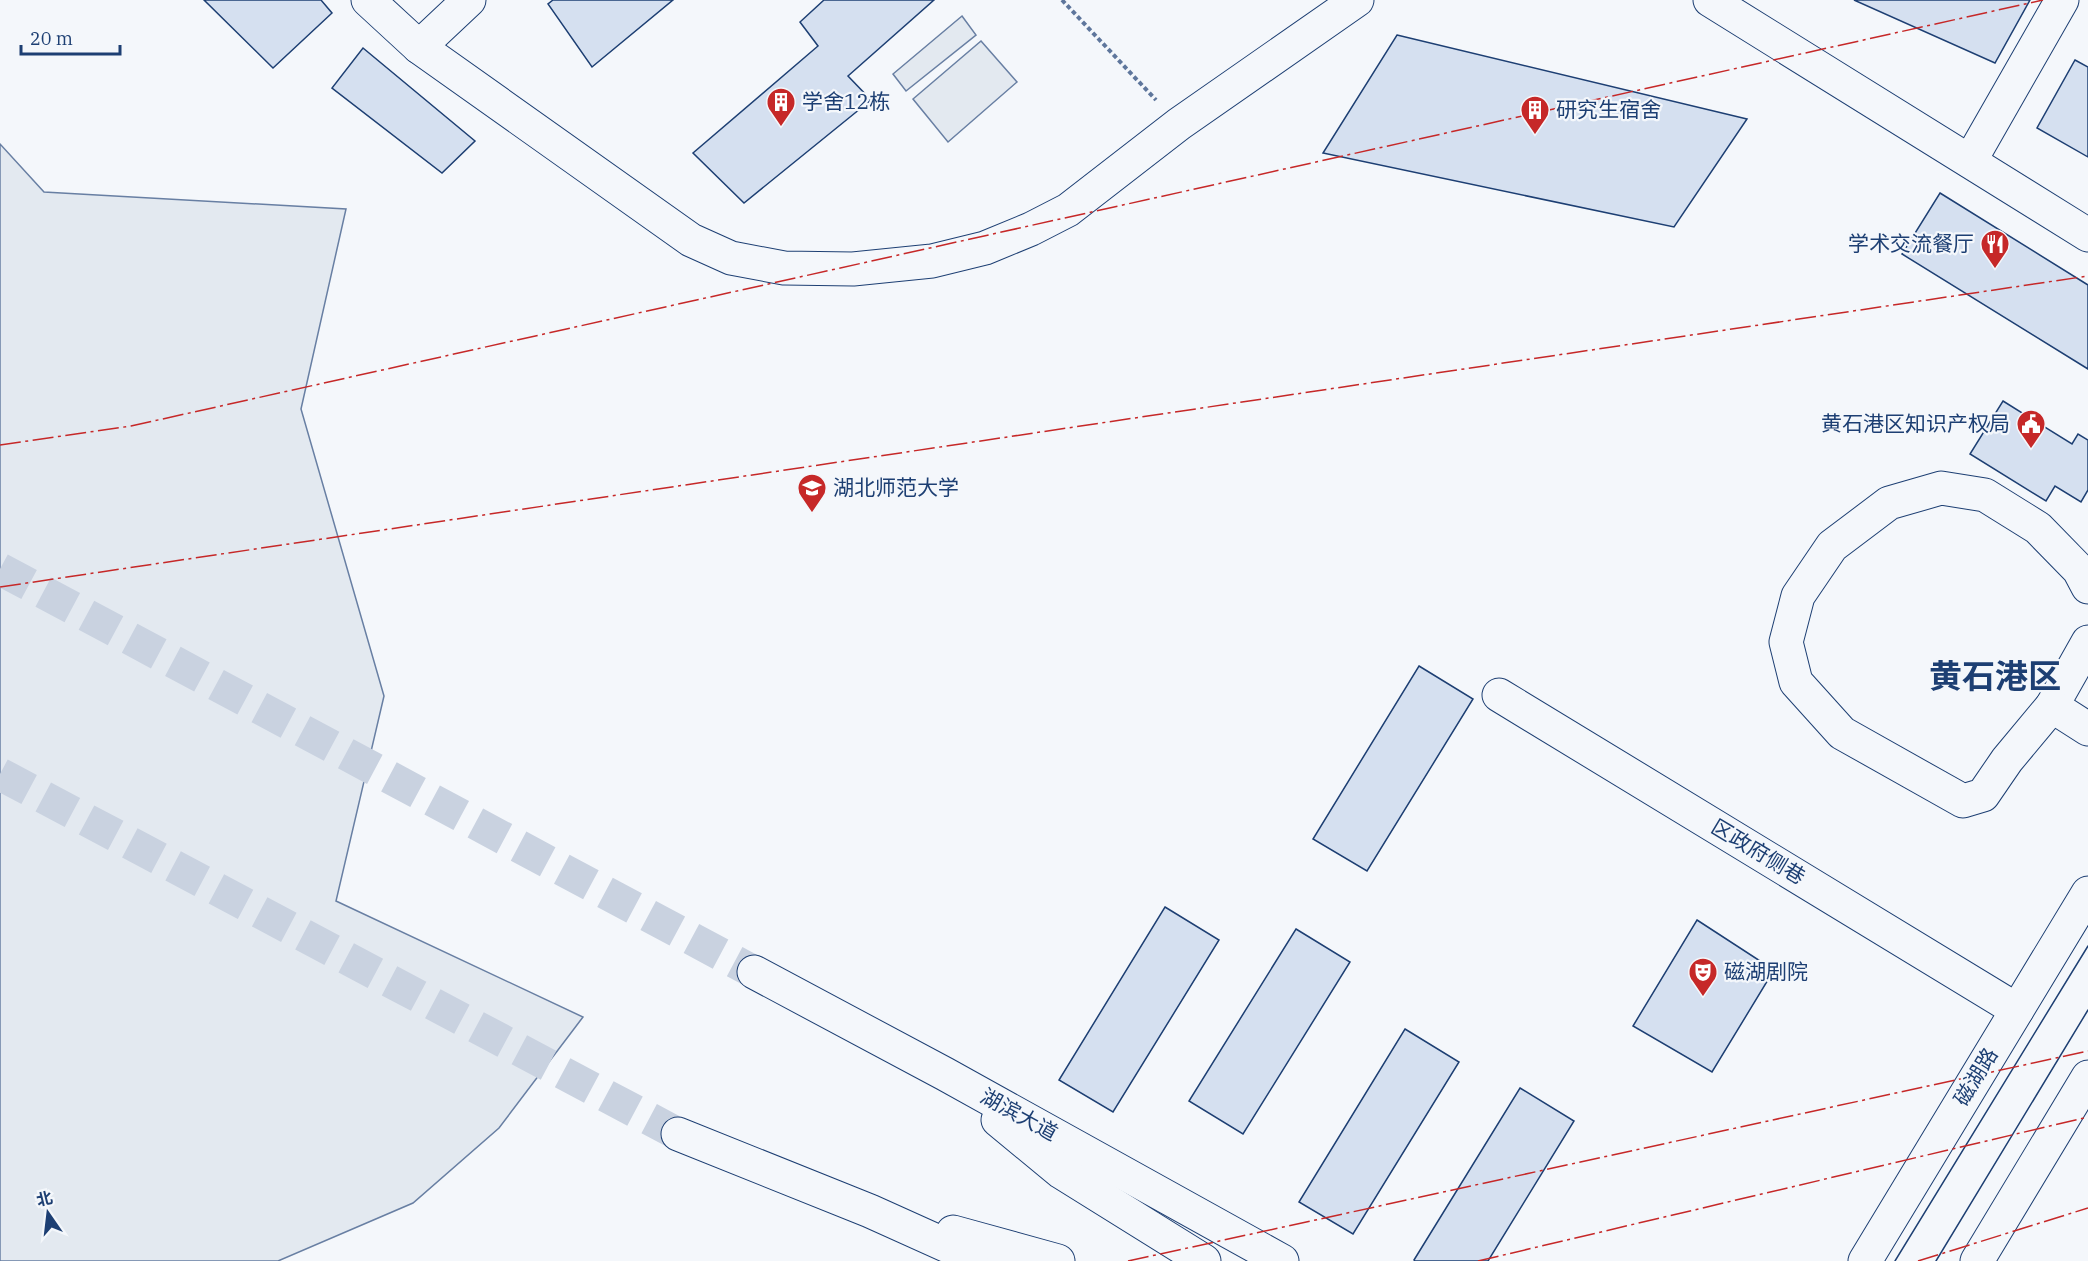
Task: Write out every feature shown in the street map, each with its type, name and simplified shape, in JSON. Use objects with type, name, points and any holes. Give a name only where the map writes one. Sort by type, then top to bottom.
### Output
[{"type":"street","points":[[368,0],[419,46],[691,240],[731,258],[784,268],[853,269],[932,261],[985,248],[1031,230],[1068,210],[1179,124],[1357,0]]},
{"type":"street","points":[[419,46],[468,0]]},
{"type":"street","points":[[1710,0],[2088,235]]},
{"type":"street","points":[[1970,162],[2062,0]]},
{"type":"street","points":[[2088,586],[2079,570],[2038,528],[1985,495],[1941,488],[1889,503],[1832,546],[1798,596],[1786,642],[1796,682],[1842,733],[1963,801],[1983,795],[2007,760],[2052,706],[2088,642]]},
{"type":"street","name":"区政府侧巷","points":[[1499,695],[2017,1010]]},
{"type":"street","points":[[2052,706],[2088,729]]},
{"type":"street","name":"磁湖路","points":[[1865,1261],[2088,894]]},
{"type":"street","name":"湖滨大道","points":[[754,972],[945,1074],[1282,1261]]},
{"type":"street","points":[[945,1074],[1021,1141],[1061,1172],[1204,1261]]},
{"type":"street","points":[[1977,1261],[2088,1077]]},
{"type":"street","points":[[678,1134],[870,1211],[981,1261]]},
{"type":"street","points":[[870,1211],[1058,1261]]},
{"type":"path","points":[[1062,0],[1179,124]]},
{"type":"shaded area","points":[[962,16],[976,35],[906,91],[893,74]]},
{"type":"shaded area","points":[[981,41],[1017,82],[948,142],[913,99]]},
{"type":"shaded area","points":[[0,144],[44,192],[346,209],[301,409],[384,696],[336,901],[583,1017],[499,1128],[413,1203],[278,1261],[0,1261]]},
{"type":"building","points":[[204,0],[321,0],[332,13],[273,68]]},
{"type":"building","points":[[553,0],[673,0],[592,67],[548,4]]},
{"type":"building","name":"学舍12栋","points":[[824,0],[934,0],[848,76],[871,100],[744,203],[693,153],[818,46],[800,22]]},
{"type":"building","points":[[1854,0],[2030,0],[1995,63]]},
{"type":"building","name":"研究生宿舍","points":[[1397,35],[1747,119],[1674,227],[1323,153]]},
{"type":"building","points":[[363,48],[475,141],[442,173],[332,88]]},
{"type":"building","points":[[2075,60],[2088,67],[2088,157],[2037,128]]},
{"type":"building","name":"学术交流餐厅","points":[[1940,193],[2088,285],[2088,369],[1902,254]]},
{"type":"building","name":"黄石港区知识产权局","points":[[2003,401],[2072,444],[2078,434],[2088,440],[2088,490],[2081,502],[2055,486],[2046,501],[1970,454]]},
{"type":"building","points":[[1419,666],[1473,699],[1367,871],[1313,839]]},
{"type":"building","points":[[1165,907],[1219,940],[1113,1112],[1059,1080]]},
{"type":"building","name":"磁湖剧院","points":[[1697,920],[1774,970],[1712,1072],[1633,1026]]},
{"type":"building","points":[[1296,929],[1350,962],[1243,1134],[1189,1101]]},
{"type":"building","points":[[1405,1029],[1459,1062],[1353,1234],[1299,1202]]},
{"type":"building","points":[[1520,1088],[1574,1121],[1488,1261],[1415,1261],[1414,1260]]},
{"type":"tunnel","points":[[0,569],[754,972]]},
{"type":"tunnel","points":[[0,774],[678,1134]]},
{"type":"tram line","points":[[1895,1261],[2088,946]]},
{"type":"tram line","points":[[1936,1261],[2088,1010]]},
{"type":"power","points":[[0,445],[131,426],[2043,0]]},
{"type":"power","points":[[0,587],[2088,276]]},
{"type":"power","points":[[1128,1261],[2088,1051]]},
{"type":"power","points":[[1478,1261],[2088,1117]]},
{"type":"power","points":[[1918,1261],[2088,1208]]},
{"type":"place","name":"学舍12栋","points":[[781,128]]},
{"type":"place","name":"研究生宿舍","points":[[1535,136]]},
{"type":"place","name":"学术交流餐厅","points":[[1995,270]]},
{"type":"place","name":"黄石港区知识产权局","points":[[2031,450]]},
{"type":"place","name":"湖北师范大学","points":[[812,514]]},
{"type":"place","name":"磁湖剧院","points":[[1703,998]]},
{"type":"district","name":"黄石港区","points":[[1995,676]]}]
